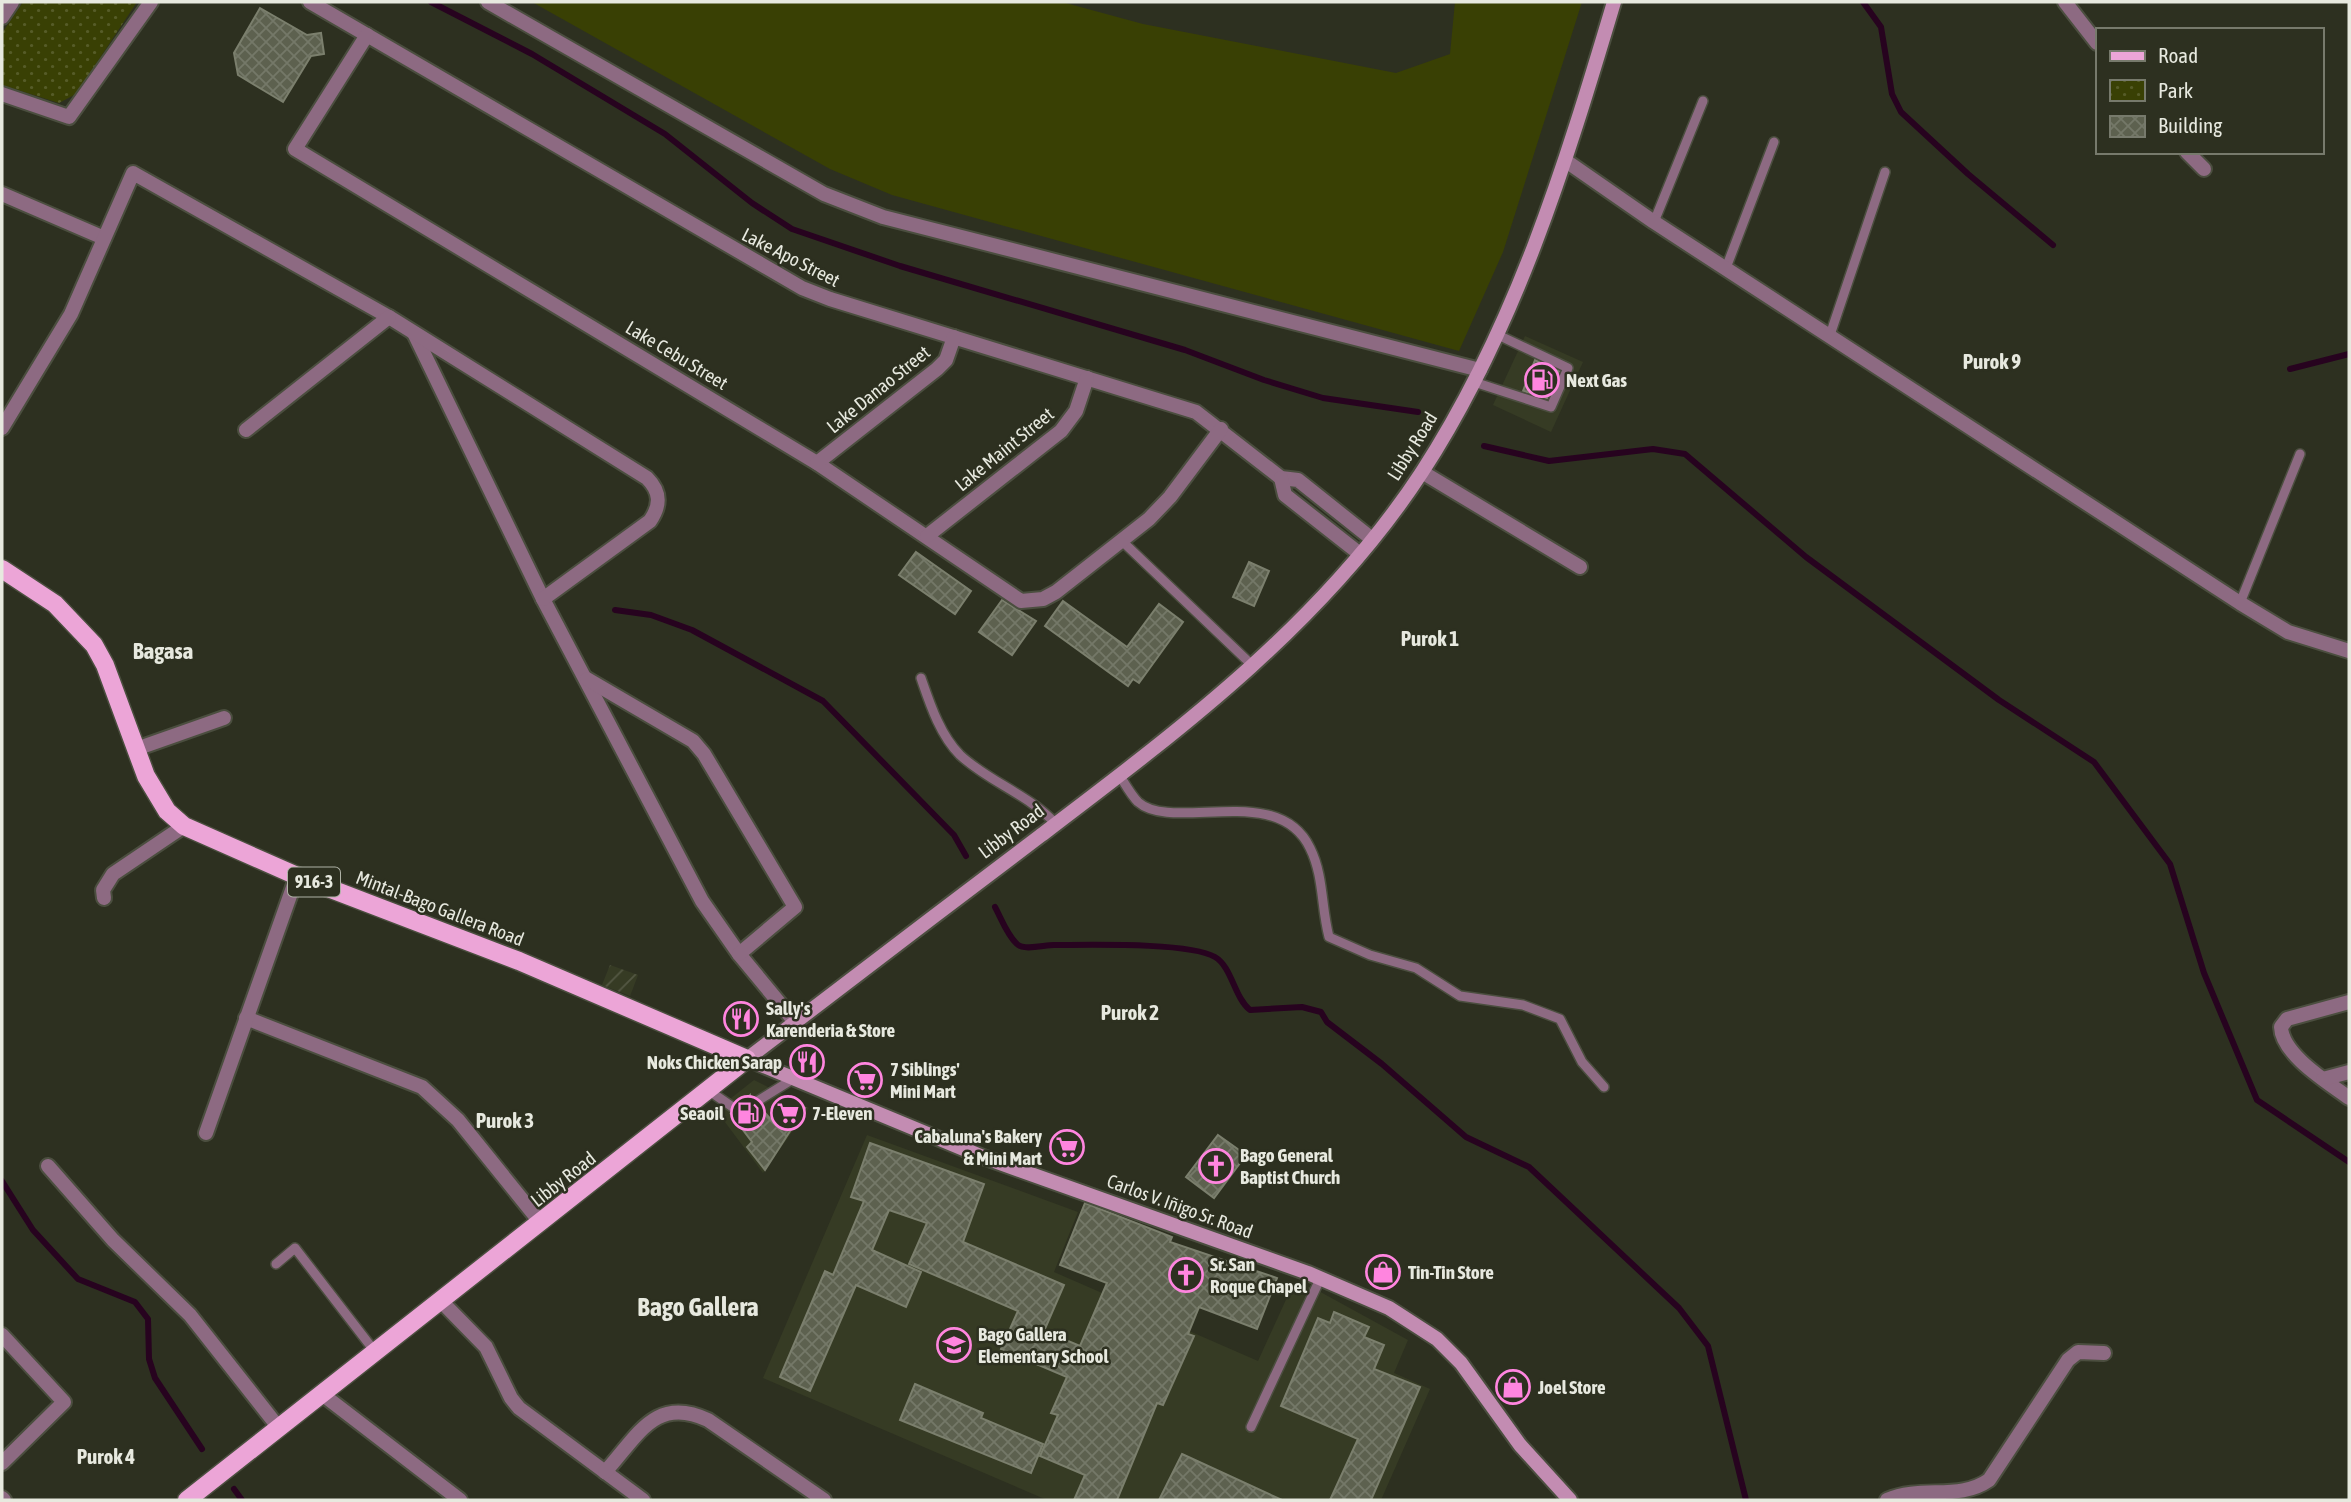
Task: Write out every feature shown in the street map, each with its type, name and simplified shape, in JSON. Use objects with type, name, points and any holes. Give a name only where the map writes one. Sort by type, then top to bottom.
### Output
[{"type":"main road","name":"Libby Road","points":[[199,1497],[279,1428],[747,1059],[1205,709],[1312,608],[1360,554],[1422,471],[1477,376],[1523,281],[1566,160],[1614,2]]},
{"type":"main road","name":"Mintal-Bago Gallera Road","points":[[2,569],[55,604],[94,645],[105,665],[155,795],[167,811],[184,826],[297,876],[519,961],[747,1059]]},
{"type":"main road","name":"Carlos V. Iñigo Sr. Road","points":[[747,1059],[983,1157],[1321,1277],[1389,1308],[1437,1339],[1461,1363],[1520,1446],[1570,1500]]},
{"type":"street","points":[[2,17],[12,2]]},
{"type":"street","name":"Lake Apo Street","points":[[310,2],[774,274],[830,299],[1196,412],[1281,478],[1298,480],[1372,539]]},
{"type":"street","points":[[488,2],[824,194],[883,217],[1477,376]]},
{"type":"street","points":[[2066,2],[2096,42]]},
{"type":"street","points":[[2,94],[69,117],[153,4]]},
{"type":"street","name":"Lake Cebu Street","points":[[367,35],[295,149],[817,463],[1021,601],[1032,602],[1056,592],[1122,541]]},
{"type":"street","points":[[2189,154],[2204,169]]},
{"type":"street","points":[[1566,160],[1654,222],[2239,603],[2288,632],[2349,651]]},
{"type":"street","points":[[2,428],[71,314],[133,173],[414,332],[647,478],[656,487],[659,499],[657,512],[650,521],[543,599]]},
{"type":"street","points":[[2,194],[104,238]]},
{"type":"street","points":[[246,430],[389,317]]},
{"type":"street","points":[[414,332],[543,599],[702,901],[738,954],[795,1022]]},
{"type":"street","name":"Lake Danao Street","points":[[817,463],[937,369],[946,360],[954,337]]},
{"type":"street","name":"Lake Maint Street","points":[[927,536],[1061,431],[1076,411],[1087,378]]},
{"type":"street","points":[[1122,541],[1170,497],[1221,429]]},
{"type":"street","points":[[1422,471],[1580,567]]},
{"type":"street","name":"Lake Apo Street","points":[[1281,478],[1285,495],[1360,554]]},
{"type":"street","points":[[585,678],[693,741],[705,754],[795,907],[738,954]]},
{"type":"street","points":[[136,749],[224,718]]},
{"type":"street","points":[[104,898],[103,890],[113,874],[184,826]]},
{"type":"street","points":[[205,1133],[297,876]]},
{"type":"street","points":[[2349,1002],[2282,1022],[2284,1040],[2323,1079],[2349,1098]]},
{"type":"street","points":[[246,1018],[422,1087],[458,1120],[541,1223]]},
{"type":"street","points":[[2323,1079],[2349,1072]]},
{"type":"street","points":[[48,1166],[113,1240],[190,1315],[279,1428]]},
{"type":"street","points":[[442,1302],[486,1347],[510,1398],[519,1408],[643,1500]]},
{"type":"street","points":[[2,1335],[64,1402],[2,1464]]},
{"type":"street","points":[[1887,1500],[1906,1492],[1975,1490],[1989,1480],[2068,1360],[2078,1352],[2104,1353]]},
{"type":"street","points":[[322,1394],[460,1500]]},
{"type":"street","points":[[605,1472],[660,1414],[689,1411],[708,1420],[824,1500]]},
{"type":"lane","points":[[1654,222],[1703,101]]},
{"type":"lane","points":[[1726,268],[1774,142]]},
{"type":"lane","points":[[1830,335],[1885,172]]},
{"type":"lane","points":[[1477,376],[1551,407],[1568,368],[1497,335]]},
{"type":"lane","points":[[2239,603],[2300,454]]},
{"type":"lane","points":[[1122,541],[1253,666]]},
{"type":"lane","points":[[921,678],[932,708],[958,753],[975,767],[1029,799],[1056,824]]},
{"type":"lane","points":[[1119,776],[1139,803],[1163,813],[1242,812],[1290,823],[1309,846],[1321,877],[1322,911],[1329,937],[1370,955],[1416,968],[1460,996],[1523,1005],[1560,1019],[1582,1062],[1604,1087]]},
{"type":"lane","points":[[756,1102],[793,1079]]},
{"type":"lane","points":[[709,1090],[734,1108]]},
{"type":"lane","points":[[276,1264],[295,1248],[376,1353]]},
{"type":"lane","points":[[1251,1427],[1321,1277]]},
{"type":"shaded area","points":[[1525,336],[1583,362],[1551,432],[1493,405]]},
{"type":"shaded area","points":[[610,965],[638,975],[630,996],[602,985]]},
{"type":"shaded area","points":[[754,1080],[809,1108],[763,1173],[716,1110]]},
{"type":"shaded area","name":"Bago Gallera Elementary School","points":[[867,1135],[1078,1212],[1054,1272],[1258,1361],[1294,1282],[1315,1289],[1408,1340],[1394,1373],[1430,1389],[1381,1500],[1047,1500],[763,1378]]},
{"type":"green space","points":[[23,2],[137,2],[76,94],[59,103],[2,85],[2,33]]},
{"type":"green space","points":[[532,2],[1062,2],[1143,24],[1396,73],[1450,54],[1455,2],[1582,2],[1503,252],[1459,351],[892,195],[830,169]]},
{"type":"building","points":[[260,8],[307,35],[321,33],[324,54],[311,56],[283,102],[238,75],[234,53]]},
{"type":"building","name":"Next Gas","points":[[1535,360],[1559,371],[1547,398],[1523,391]]},
{"type":"building","points":[[916,552],[971,591],[955,614],[899,575]]},
{"type":"building","points":[[1249,562],[1269,571],[1254,606],[1233,597]]},
{"type":"building","points":[[1002,600],[1036,621],[1012,655],[979,632]]},
{"type":"building","points":[[1063,601],[1127,647],[1159,604],[1183,622],[1139,683],[1133,679],[1128,686],[1045,626]]},
{"type":"building","points":[[750,1095],[750,1106],[760,1107],[773,1122],[786,1099],[805,1108],[765,1170],[747,1147],[752,1142],[731,1114],[739,1112],[739,1104]]},
{"type":"building","name":"Bago General Baptist Church","points":[[1218,1135],[1246,1155],[1214,1198],[1186,1177]]},
{"type":"building","points":[[870,1143],[984,1184],[963,1242],[1064,1285],[1044,1331],[1080,1346],[1107,1283],[1060,1265],[1085,1203],[1172,1237],[1170,1242],[1277,1278],[1257,1329],[1199,1307],[1188,1334],[1194,1336],[1163,1405],[1157,1403],[1117,1500],[1074,1500],[1085,1475],[1040,1456],[1058,1415],[1051,1413],[1067,1377],[1001,1349],[1018,1311],[909,1264],[927,1223],[889,1210],[872,1250],[921,1272],[906,1307],[856,1285],[810,1391],[780,1377],[825,1271],[833,1275],[864,1201],[851,1197]]},
{"type":"building","points":[[1334,1312],[1369,1327],[1364,1337],[1384,1345],[1374,1369],[1420,1387],[1371,1500],[1330,1500],[1358,1439],[1281,1406],[1318,1318],[1330,1323]]},
{"type":"building","points":[[915,1384],[983,1413],[981,1418],[1043,1444],[1031,1473],[900,1420]]},
{"type":"building","points":[[1182,1454],[1282,1500],[1159,1500]]},
{"type":"waterway","points":[[431,2],[532,54],[665,134],[752,203],[792,229],[900,266],[1185,350],[1264,380],[1323,398],[1418,412]]},
{"type":"waterway","points":[[1863,2],[1881,27],[1892,94],[1901,112],[1968,174],[2053,245]]},
{"type":"waterway","points":[[2290,369],[2349,354]]},
{"type":"waterway","points":[[1484,446],[1549,461],[1653,449],[1685,454],[1806,557],[1999,700],[2094,762],[2170,864],[2204,973],[2257,1100],[2349,1162]]},
{"type":"waterway","points":[[615,610],[651,615],[692,630],[823,701],[954,835],[966,856]]},
{"type":"waterway","points":[[995,907],[1010,936],[1024,947],[1138,945],[1184,949],[1215,957],[1225,968],[1240,998],[1250,1010],[1302,1007],[1321,1012],[1327,1022],[1382,1064],[1466,1137],[1529,1167],[1679,1308],[1708,1346],[1746,1500]]},
{"type":"waterway","points":[[2,1181],[33,1230],[78,1279],[135,1302],[148,1319],[149,1359],[155,1378],[202,1449]]},
{"type":"waterway","points":[[234,1489],[242,1500]]},
{"type":"place","name":"Next Gas","points":[[1542,380]]},
{"type":"place","name":"Sally's Karenderia & Store","points":[[741,1019]]},
{"type":"place","name":"Noks Chicken Sarap","points":[[807,1062]]},
{"type":"place","name":"7 Siblings' Mini Mart","points":[[865,1080]]},
{"type":"place","name":"Seaoil","points":[[748,1113]]},
{"type":"place","name":"7-Eleven","points":[[788,1113]]},
{"type":"place","name":"Cabaluna's Bakery & Mini Mart","points":[[1067,1147]]},
{"type":"place","name":"Bago General Baptist Church","points":[[1216,1166]]},
{"type":"place","name":"Tin-Tin Store","points":[[1383,1272]]},
{"type":"place","name":"Sr. San Roque Chapel","points":[[1186,1275]]},
{"type":"place","name":"Bago Gallera Elementary School","points":[[954,1345]]},
{"type":"place","name":"Joel Store","points":[[1513,1387]]},
{"type":"district","name":"Purok 9","points":[[1992,362]]},
{"type":"district","name":"Purok 1","points":[[1430,639]]},
{"type":"district","name":"Bagasa","points":[[163,651]]},
{"type":"district","name":"Purok 2","points":[[1130,1013]]},
{"type":"district","name":"Purok 3","points":[[505,1121]]},
{"type":"district","name":"Bago Gallera","points":[[698,1307]]},
{"type":"district","name":"Purok 4","points":[[106,1457]]}]
